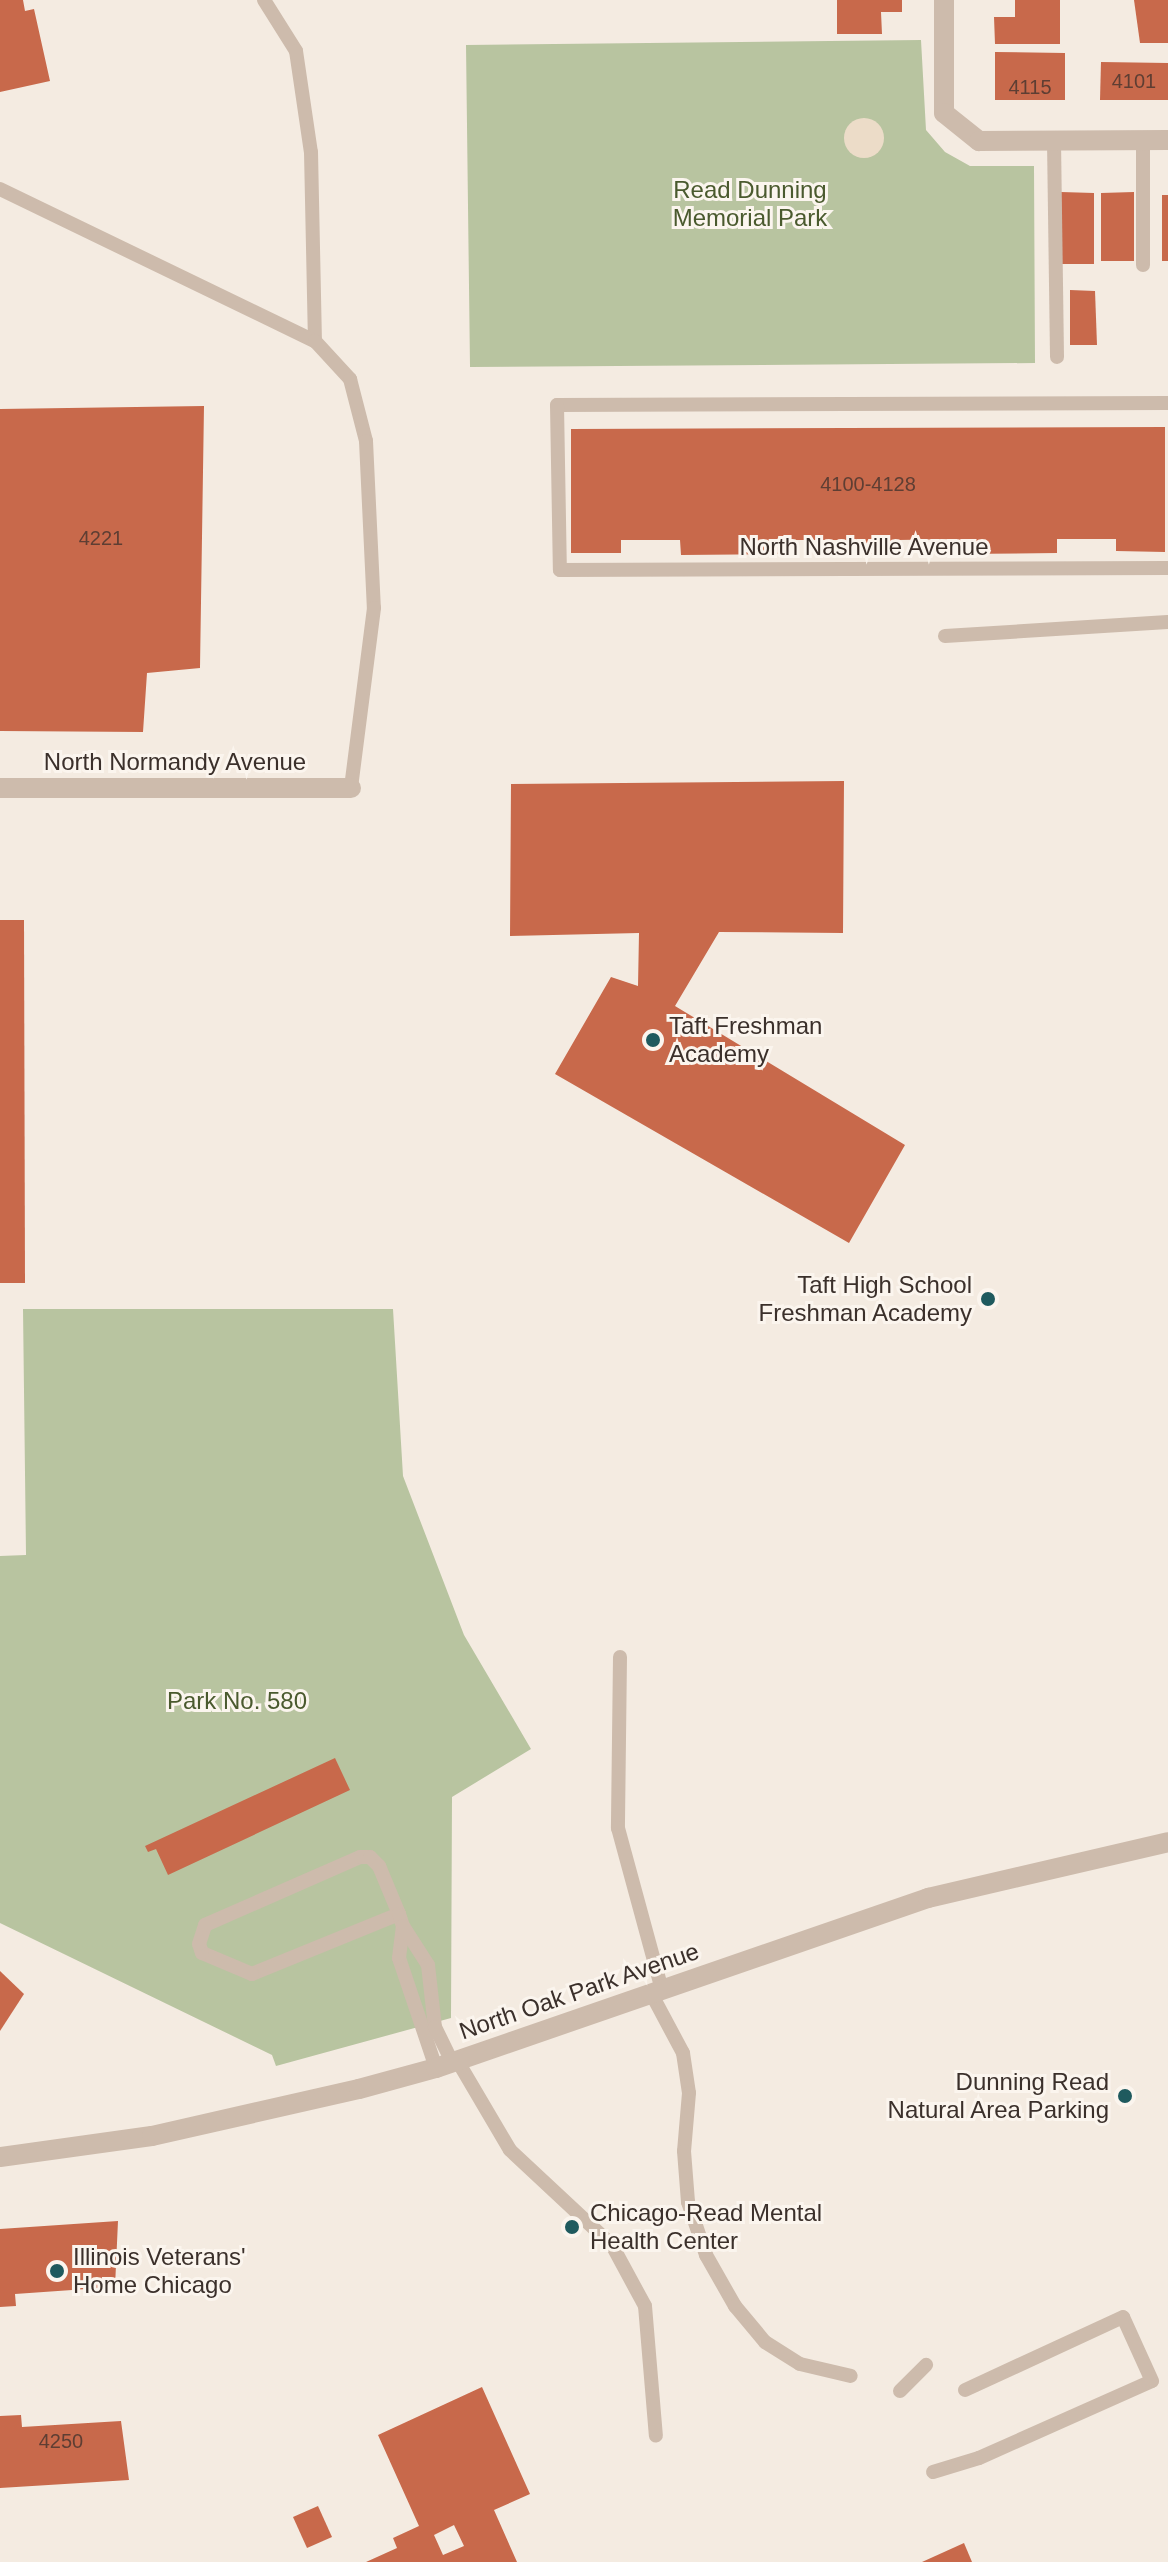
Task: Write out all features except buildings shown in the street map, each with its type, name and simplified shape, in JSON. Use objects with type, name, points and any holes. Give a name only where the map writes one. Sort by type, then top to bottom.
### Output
[{"type":"street","points":[[944,0],[944,113],[979,141],[1168,140]]},
{"type":"street","name":"North Normandy Avenue","points":[[0,788],[351,788]]},
{"type":"street","name":"North Oak Park Avenue","points":[[0,2157],[152,2136],[448,2063],[928,1898],[1168,1842]]},
{"type":"lane","points":[[264,0],[296,51],[311,152],[315,341]]},
{"type":"lane","points":[[1143,140],[1143,265]]},
{"type":"lane","points":[[1054,141],[1057,357]]},
{"type":"lane","points":[[0,189],[315,341],[350,379],[366,441],[374,608],[351,788]]},
{"type":"lane","name":"North Nashville Avenue","points":[[1168,403],[557,405],[560,570],[1168,568]]},
{"type":"lane","points":[[945,636],[1168,622]]},
{"type":"lane","points":[[620,1657],[618,1828],[656,1992],[683,2053],[689,2093],[684,2151],[688,2202],[706,2255],[735,2306],[765,2342],[800,2364],[851,2376]]},
{"type":"lane","points":[[401,1920],[252,1974],[202,1953],[199,1944],[205,1925],[360,1857],[370,1857],[379,1866],[401,1920],[428,1965],[435,2027],[448,2063]]},
{"type":"lane","points":[[401,1920],[399,1958],[448,2063],[510,2150],[612,2245],[645,2306],[656,2436]]},
{"type":"lane","points":[[933,2472],[979,2458],[1152,2381],[1123,2317],[965,2390]]},
{"type":"lane","points":[[900,2391],[926,2365]]},
{"type":"green space","name":"Read Dunning Memorial Park","points":[[921,40],[926,130],[945,152],[970,166],[1034,166],[1035,363],[470,367],[466,45]]},
{"type":"green space","name":"Park No. 580","points":[[23,1309],[393,1309],[403,1476],[464,1635],[531,1749],[452,1797],[451,2018],[276,2066],[272,2055],[0,1923],[0,1556],[26,1555]]},
{"type":"shaded area","points":[[864,118],[878,124],[884,138],[878,152],[864,158],[850,152],[844,138],[850,124]]},
{"type":"place","name":"Taft Freshman Academy","points":[[653,1040]]},
{"type":"place","name":"Taft High School Freshman Academy","points":[[988,1299]]},
{"type":"place","name":"Dunning Read Natural Area Parking","points":[[1125,2096]]},
{"type":"place","name":"Chicago-Read Mental Health Center","points":[[572,2227]]},
{"type":"place","name":"Illinois Veterans' Home Chicago","points":[[57,2271]]}]
